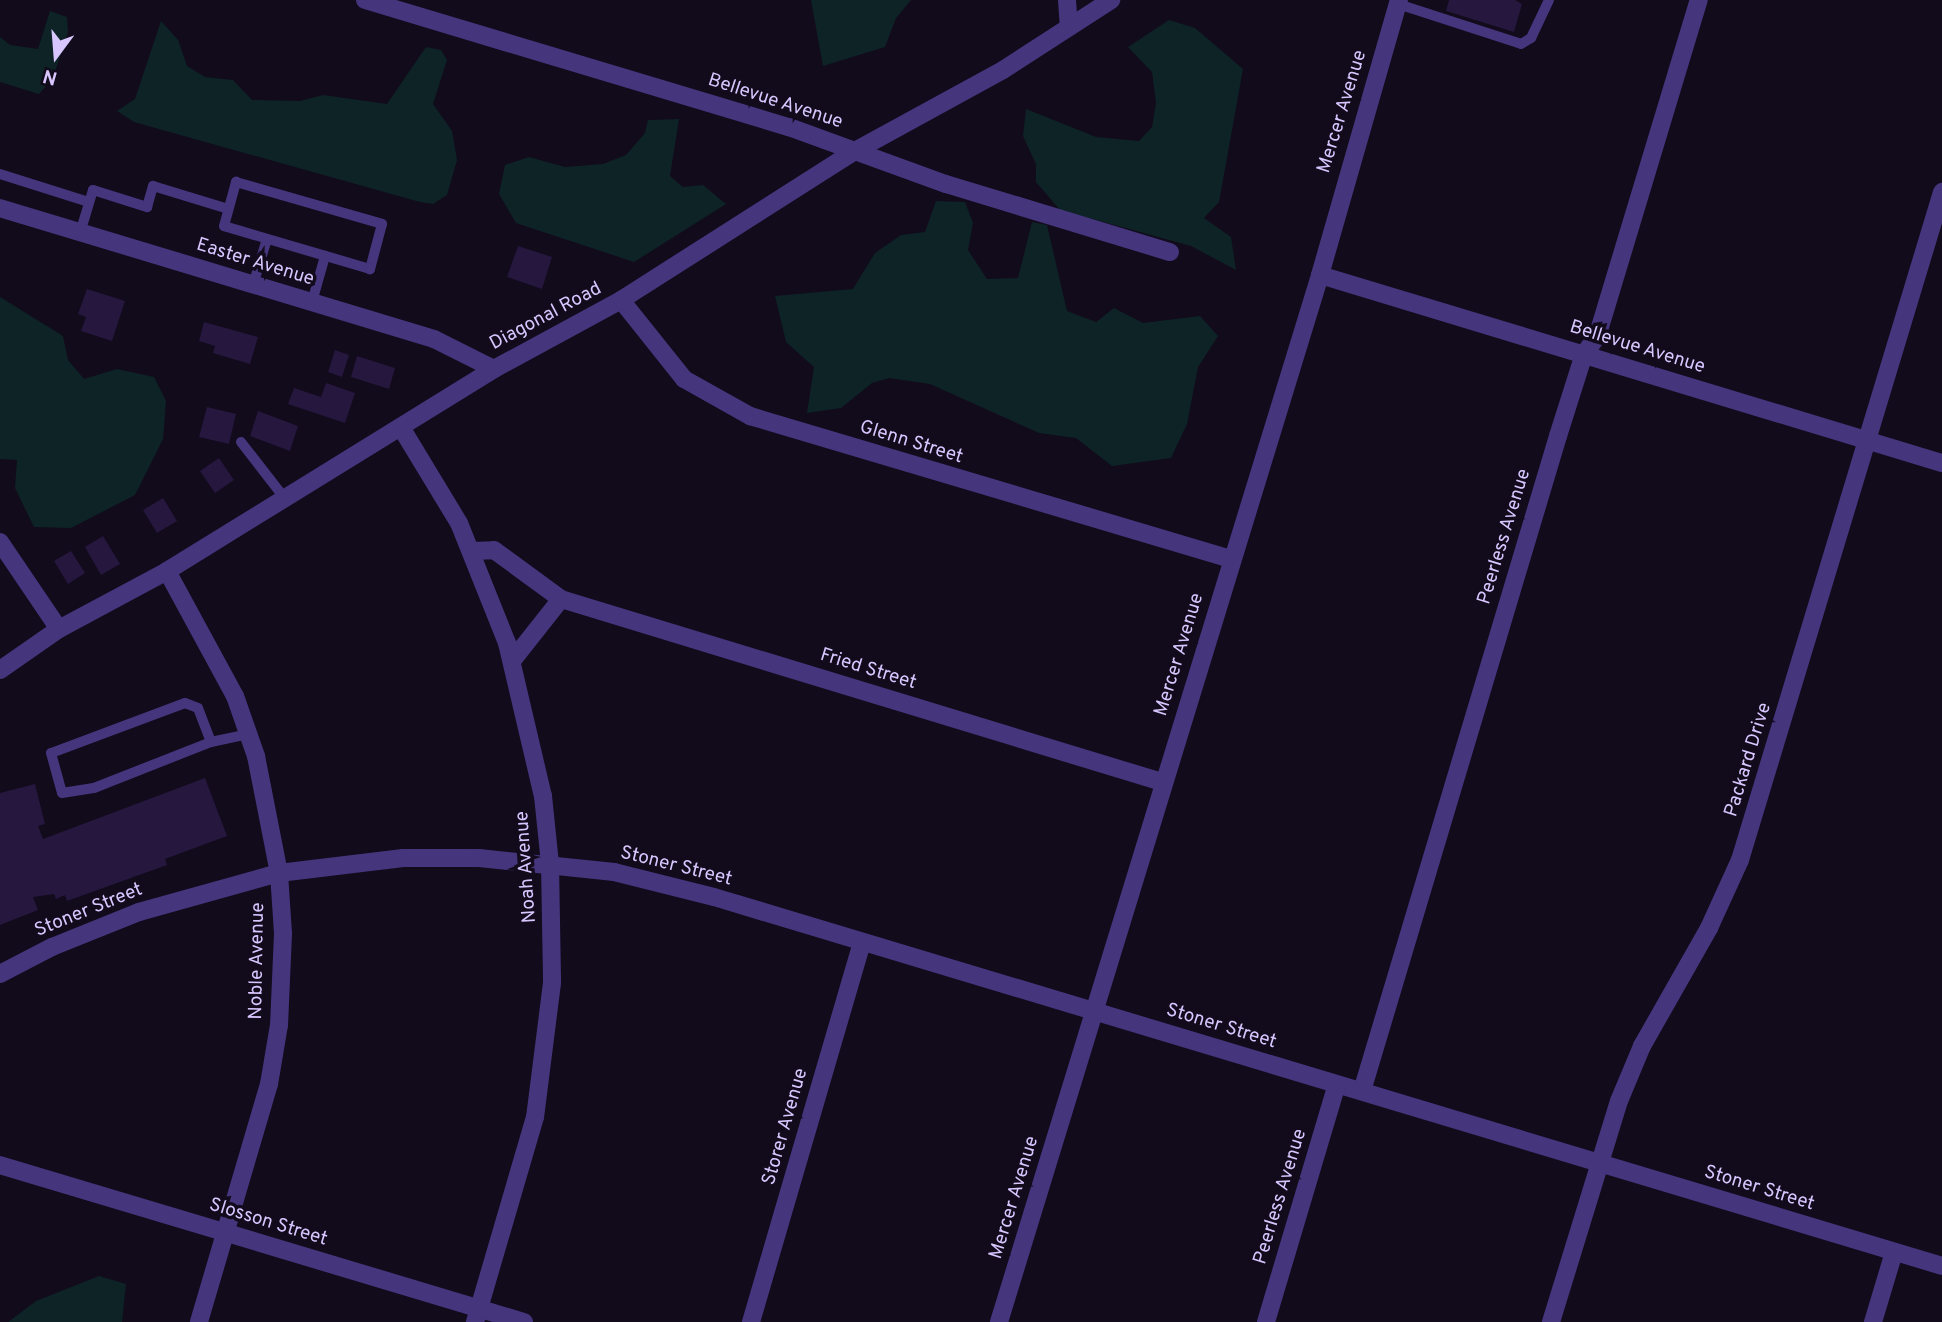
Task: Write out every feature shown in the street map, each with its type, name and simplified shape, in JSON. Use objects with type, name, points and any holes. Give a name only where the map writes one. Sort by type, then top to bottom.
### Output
[{"type":"street","name":"Bellevue Avenue","points":[[365,0],[855,151],[946,184],[1170,252]]},
{"type":"street","points":[[1067,0],[1069,27]]},
{"type":"street","name":"Diagonal Road","points":[[0,670],[59,629],[167,572],[402,429],[494,369],[621,300],[855,151],[1003,70],[1111,0]]},
{"type":"street","name":"Peerless Avenue","points":[[1362,1091],[1584,354],[1597,337],[1699,0]]},
{"type":"street","name":"Mercer Avenue","points":[[999,1322],[1162,782],[1320,275],[1398,2]]},
{"type":"street","name":"Packard Drive","points":[[1551,1322],[1600,1162],[1642,1046],[1709,928],[1740,860],[1942,192]]},
{"type":"street","name":"Easter Avenue","points":[[0,208],[433,339],[494,369]]},
{"type":"street","name":"Bellevue Avenue","points":[[1320,275],[1942,463]]},
{"type":"street","name":"Glenn Street","points":[[621,300],[684,379],[731,408],[1231,559]]},
{"type":"street","name":"Noah Avenue","points":[[402,429],[471,551],[512,661],[543,796],[550,864],[552,983],[539,1093],[521,1174],[477,1315]]},
{"type":"street","points":[[0,542],[59,629]]},
{"type":"street","name":"Fried Street","points":[[471,551],[494,550],[561,599],[1162,782]]},
{"type":"street","name":"Noble Avenue","points":[[167,572],[234,696],[248,733],[268,806],[279,873],[284,934],[279,1025],[258,1127],[200,1322]]},
{"type":"street","points":[[512,661],[561,599]]},
{"type":"street","name":"Stoner Street","points":[[0,974],[52,947],[139,912],[279,873],[403,858],[479,858],[550,864],[643,877],[1942,1266]]},
{"type":"street","name":"Storer Avenue","points":[[751,1322],[862,943]]},
{"type":"street","name":"Peerless Avenue","points":[[1266,1322],[1337,1084]]},
{"type":"street","name":"Slosson Street","points":[[0,1165],[226,1232],[477,1315],[524,1322]]},
{"type":"street","points":[[1873,1322],[1894,1252]]},
{"type":"lane","points":[[1398,2],[1521,44],[1531,38],[1549,0]]},
{"type":"lane","points":[[0,174],[89,202]]},
{"type":"lane","points":[[236,182],[382,224],[370,269],[224,226],[228,209],[236,182]]},
{"type":"lane","points":[[80,233],[93,190],[147,207],[153,187],[228,209]]},
{"type":"lane","points":[[253,285],[267,239]]},
{"type":"lane","points":[[312,302],[326,256]]},
{"type":"lane","points":[[241,442],[286,500]]},
{"type":"lane","points":[[211,742],[198,708],[185,703],[51,753],[62,793],[93,788],[211,742],[248,733]]},
{"type":"green space","points":[[811,0],[911,0],[896,18],[885,47],[823,66]]},
{"type":"green space","points":[[50,11],[67,17],[68,32],[53,78],[39,94],[0,82],[0,37],[10,45],[38,49]]},
{"type":"green space","points":[[1169,20],[1195,28],[1243,69],[1219,202],[1204,218],[1231,237],[1236,270],[1191,246],[1060,210],[1036,182],[1036,164],[1023,136],[1026,109],[1096,137],[1139,141],[1152,127],[1156,103],[1152,72],[1128,47]]},
{"type":"green space","points":[[161,21],[178,40],[187,66],[205,77],[233,80],[252,100],[300,101],[323,95],[387,104],[426,47],[441,50],[447,60],[433,104],[452,131],[457,160],[447,195],[433,204],[420,202],[134,122],[117,111],[135,99]]},
{"type":"green space","points":[[679,119],[670,176],[683,187],[703,185],[726,204],[634,262],[516,223],[499,194],[505,165],[529,157],[565,167],[603,164],[626,155],[645,133],[648,120]]},
{"type":"green space","points":[[936,201],[965,202],[973,223],[968,250],[987,279],[1018,278],[1032,222],[1047,225],[1067,311],[1096,322],[1114,308],[1143,323],[1200,316],[1218,336],[1198,367],[1187,424],[1171,458],[1112,466],[1076,438],[1039,433],[930,384],[889,378],[872,383],[841,408],[807,413],[814,367],[786,342],[775,296],[853,289],[875,253],[901,235],[925,232]]},
{"type":"green space","points":[[0,297],[63,336],[68,360],[84,379],[117,369],[154,377],[166,401],[163,439],[135,495],[71,528],[34,527],[15,488],[17,460],[0,459]]},
{"type":"green space","points":[[99,1276],[126,1284],[122,1322],[8,1322],[36,1301]]},
{"type":"building","points":[[1449,0],[1515,0],[1522,4],[1514,32],[1446,11]]},
{"type":"building","points":[[518,246],[552,257],[542,289],[507,277]]},
{"type":"building","points":[[87,289],[125,301],[112,341],[81,331],[86,317],[78,314]]},
{"type":"building","points":[[204,322],[258,337],[250,364],[213,353],[215,346],[199,341]]},
{"type":"building","points":[[335,350],[349,355],[342,377],[328,372]]},
{"type":"building","points":[[357,356],[395,368],[389,389],[351,377]]},
{"type":"building","points":[[326,383],[355,393],[345,423],[288,404],[294,388],[321,397]]},
{"type":"building","points":[[207,407],[236,414],[229,444],[199,437]]},
{"type":"building","points":[[258,411],[298,426],[290,451],[250,436]]},
{"type":"building","points":[[219,458],[234,480],[215,493],[200,471]]},
{"type":"building","points":[[163,498],[177,521],[157,533],[143,510]]},
{"type":"building","points":[[103,536],[120,564],[101,575],[85,547]]},
{"type":"building","points":[[71,551],[85,573],[68,584],[54,561]]},
{"type":"building","points":[[205,778],[227,836],[165,859],[167,865],[67,901],[65,895],[56,899],[54,894],[33,897],[38,910],[0,925],[0,793],[35,784],[45,824],[38,826],[43,839]]}]
